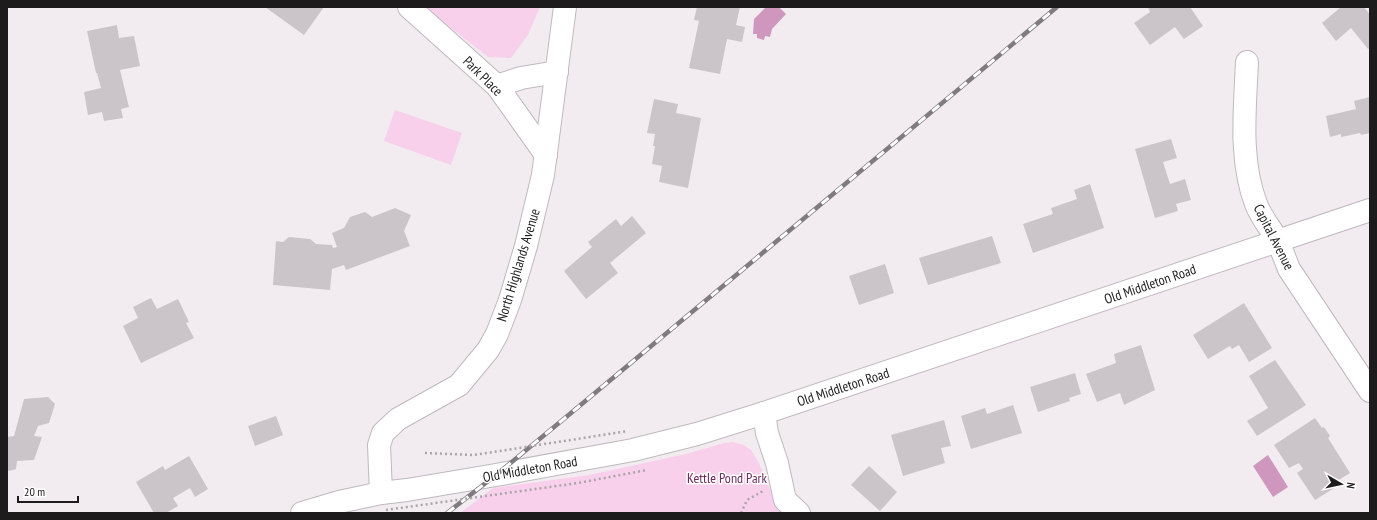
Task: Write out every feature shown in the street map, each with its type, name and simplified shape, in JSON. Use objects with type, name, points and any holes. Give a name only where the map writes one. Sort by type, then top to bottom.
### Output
[{"type":"street","name":"Park Place","points":[[409,7],[497,86],[546,155]]},
{"type":"street","name":"North Highlands Avenue","points":[[384,502],[379,444],[383,433],[398,418],[460,385],[488,350],[497,334],[510,300],[526,246],[543,175],[565,7]]},
{"type":"street","name":"Capital Avenue","points":[[1247,62],[1244,118],[1245,148],[1248,174],[1257,205],[1278,241],[1289,270],[1370,391]]},
{"type":"street","points":[[497,86],[521,78],[557,72]]},
{"type":"street","name":"Old Middleton Road","points":[[302,513],[339,502],[384,502],[407,490],[631,440],[697,434],[764,413],[1370,210]]},
{"type":"street","points":[[764,413],[767,434],[777,463],[785,500],[799,513]]},
{"type":"path","points":[[426,453],[474,455],[631,440]]},
{"type":"path","points":[[384,502],[578,483],[647,470]]},
{"type":"path","points":[[741,513],[747,500],[780,481]]},
{"type":"green space","points":[[424,7],[540,7],[528,35],[511,58],[488,57]]},
{"type":"green space","points":[[395,110],[462,133],[451,165],[384,141]]},
{"type":"green space","name":"Kettle Pond Park","points":[[733,442],[744,445],[751,450],[759,463],[776,504],[785,513],[460,513],[493,488],[589,475]]},
{"type":"shaded area","points":[[766,7],[779,7],[786,14],[772,29],[770,37],[765,36],[764,40],[757,38],[757,34],[753,34],[754,19]]},
{"type":"shaded area","points":[[1268,455],[1288,487],[1273,497],[1253,466]]},
{"type":"building","points":[[265,7],[324,7],[304,35]]},
{"type":"building","points":[[697,7],[740,7],[736,25],[745,27],[742,42],[727,39],[720,74],[689,68],[699,21],[694,20]]},
{"type":"building","points":[[1148,7],[1190,7],[1203,26],[1184,39],[1175,27],[1150,45],[1134,23],[1150,12]]},
{"type":"building","points":[[1341,7],[1364,7],[1370,15],[1370,48],[1368,49],[1351,28],[1336,41],[1322,23]]},
{"type":"building","points":[[117,25],[119,38],[134,36],[140,66],[120,70],[129,107],[121,109],[123,118],[104,121],[102,112],[88,115],[84,92],[101,88],[96,73],[87,31]]},
{"type":"building","points":[[1370,97],[1370,133],[1361,135],[1360,133],[1341,137],[1341,134],[1330,137],[1326,116],[1356,109],[1354,101]]},
{"type":"building","points":[[654,99],[678,104],[676,113],[701,118],[688,188],[659,182],[662,166],[652,164],[655,134],[647,133]]},
{"type":"building","points":[[1171,139],[1177,158],[1163,162],[1170,184],[1185,179],[1191,200],[1176,204],[1178,211],[1155,218],[1135,149]]},
{"type":"building","points":[[1090,184],[1104,228],[1033,253],[1023,224],[1053,214],[1051,208],[1077,199],[1074,190]]},
{"type":"building","points":[[395,208],[411,215],[404,231],[410,246],[346,270],[344,265],[332,269],[330,290],[273,285],[276,241],[283,242],[289,237],[310,239],[316,244],[332,245],[333,248],[337,247],[332,233],[344,228],[350,217],[365,212],[372,217]]},
{"type":"building","points":[[632,216],[646,233],[610,263],[618,273],[586,299],[564,271],[592,247],[588,242],[616,219],[621,226]]},
{"type":"building","points":[[992,236],[1001,263],[928,285],[919,258]]},
{"type":"building","points":[[885,264],[894,293],[859,305],[849,276]]},
{"type":"building","points":[[151,298],[157,309],[178,299],[189,322],[186,323],[194,338],[141,363],[123,326],[138,318],[133,307]]},
{"type":"building","points":[[1244,303],[1272,348],[1249,362],[1239,345],[1232,349],[1230,346],[1208,359],[1193,335]]},
{"type":"building","points":[[1141,345],[1155,390],[1124,405],[1120,393],[1097,402],[1086,374],[1116,363],[1114,354]]},
{"type":"building","points":[[1275,360],[1306,405],[1257,436],[1247,421],[1268,408],[1249,376]]},
{"type":"building","points":[[1075,373],[1081,394],[1069,398],[1070,401],[1038,412],[1030,387]]},
{"type":"building","points":[[48,397],[55,404],[49,423],[38,426],[34,436],[42,437],[34,460],[17,461],[16,469],[9,471],[7,469],[7,437],[14,436],[24,399]]},
{"type":"building","points":[[1013,405],[1022,433],[971,449],[961,416],[985,408],[987,414]]},
{"type":"building","points":[[276,416],[283,435],[255,446],[248,426]]},
{"type":"building","points":[[1315,418],[1330,436],[1328,438],[1350,473],[1334,483],[1336,487],[1315,500],[1297,473],[1303,469],[1299,463],[1289,468],[1274,445]]},
{"type":"building","points":[[944,420],[951,446],[941,448],[945,463],[903,476],[891,435]]},
{"type":"building","points":[[189,456],[208,489],[195,497],[190,488],[173,498],[178,506],[166,513],[154,513],[136,482],[163,466],[165,470]]},
{"type":"building","points":[[869,466],[897,492],[880,511],[851,485]]},
{"type":"railway","points":[[447,513],[571,413],[1057,7]]}]
